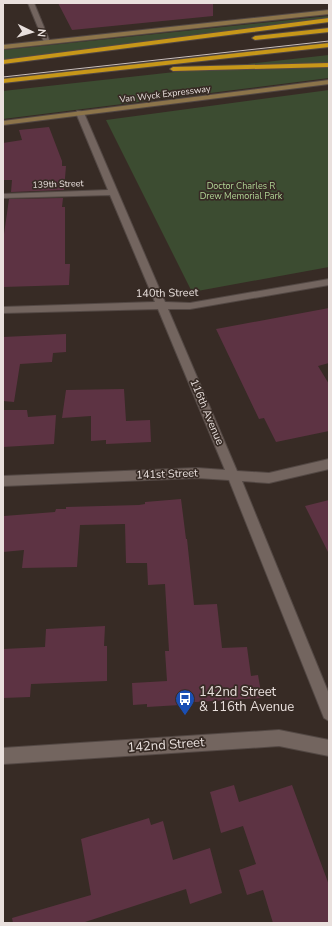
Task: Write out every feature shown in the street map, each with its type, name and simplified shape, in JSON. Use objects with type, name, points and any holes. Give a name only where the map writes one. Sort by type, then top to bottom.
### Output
[{"type":"highway","points":[[3,63],[329,20]]},
{"type":"highway","points":[[244,39],[329,30]]},
{"type":"highway","points":[[3,63],[205,43]]},
{"type":"highway","points":[[3,81],[329,45]]},
{"type":"highway","points":[[112,69],[216,69],[329,64]]},
{"type":"main road","points":[[3,47],[329,12]]},
{"type":"main road","name":"Van Wyck Expressway","points":[[3,123],[329,82]]},
{"type":"street","points":[[31,3],[47,42]]},
{"type":"street","name":"116th Avenue","points":[[80,113],[233,475],[329,713]]},
{"type":"street","name":"139th Street","points":[[3,196],[114,192]]},
{"type":"street","name":"140th Street","points":[[3,310],[134,305],[190,306],[329,282]]},
{"type":"street","name":"141st Street","points":[[3,481],[197,473],[269,478],[329,464]]},
{"type":"street","name":"142nd Street","points":[[3,756],[279,738],[329,748]]},
{"type":"green space","points":[[329,16],[329,19],[214,37],[3,60],[3,50]]},
{"type":"green space","points":[[329,55],[329,78],[3,119],[3,91]]},
{"type":"green space","name":"Doctor Charles R Drew Memorial Park","points":[[329,90],[329,267],[192,292],[106,120]]},
{"type":"building","points":[[58,3],[213,3],[213,16],[72,30]]},
{"type":"building","points":[[49,127],[62,161],[62,166],[66,166],[64,190],[11,192],[12,180],[3,180],[3,143],[22,140],[19,130]]},
{"type":"building","points":[[63,198],[62,207],[65,207],[65,264],[70,264],[69,285],[3,287],[3,241],[9,199]]},
{"type":"building","points":[[329,308],[329,363],[318,366],[329,384],[329,431],[276,442],[264,418],[259,419],[216,329]]},
{"type":"building","points":[[66,334],[66,352],[53,353],[52,362],[20,364],[14,402],[3,401],[3,337]]},
{"type":"building","points":[[124,389],[126,421],[150,420],[151,442],[106,444],[106,440],[91,441],[91,416],[62,418],[66,390]]},
{"type":"building","points":[[3,410],[27,410],[28,417],[56,415],[54,444],[3,447]]},
{"type":"building","points":[[181,499],[194,605],[217,604],[222,648],[247,647],[251,676],[258,675],[262,698],[180,703],[180,705],[147,707],[147,704],[133,705],[132,683],[167,681],[165,651],[169,651],[165,584],[148,585],[147,563],[126,563],[125,524],[80,525],[77,567],[22,568],[24,550],[3,552],[4,516],[55,512],[56,509],[66,509],[66,507],[139,505],[145,504],[145,502]]},
{"type":"building","points":[[329,500],[329,554],[305,506]]},
{"type":"building","points":[[105,626],[104,646],[107,646],[107,681],[31,684],[30,697],[3,698],[3,649],[45,647],[46,629]]},
{"type":"building","points":[[234,785],[239,802],[292,785],[329,885],[329,923],[273,923],[263,890],[247,895],[239,870],[256,864],[243,826],[221,833],[210,792]]},
{"type":"building","points":[[149,818],[151,825],[163,821],[173,860],[210,848],[222,893],[190,904],[186,889],[82,923],[13,923],[12,918],[91,895],[81,839]]},
{"type":"tram line","points":[[3,77],[329,41]]},
{"type":"place","name":"142nd Street & 116th Avenue","points":[[185,716]]}]
